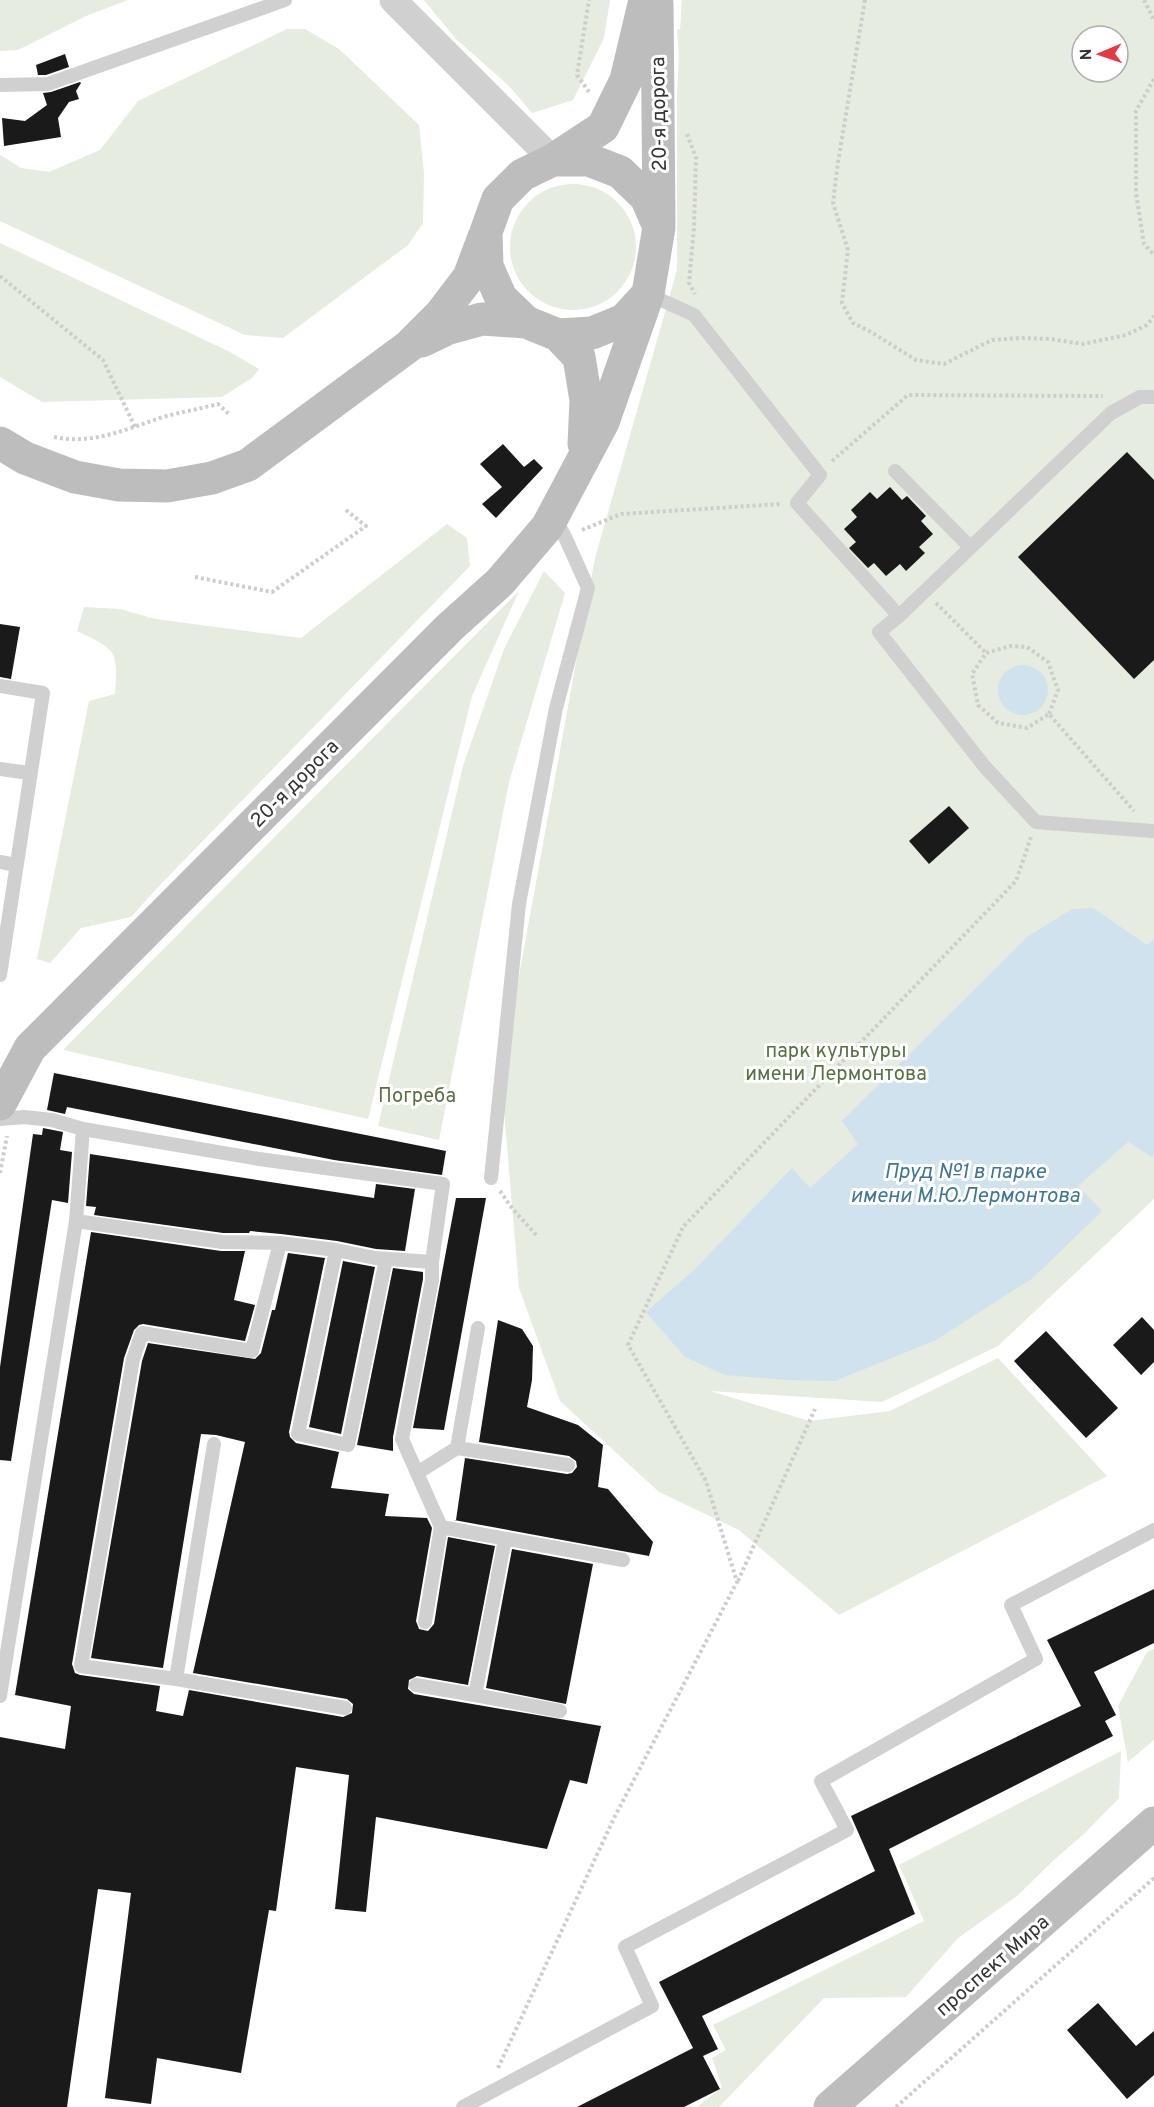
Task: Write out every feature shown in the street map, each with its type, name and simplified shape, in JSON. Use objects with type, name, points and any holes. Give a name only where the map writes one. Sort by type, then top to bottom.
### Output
[{"type":"main road","name":"20-я дорога","points":[[554,160],[603,127],[626,80],[645,0]]},
{"type":"main road","name":"20-я дорога","points":[[657,0],[659,227]]},
{"type":"main road","points":[[0,443],[25,458],[75,477],[119,485],[167,486],[212,478],[248,465],[409,346],[440,315],[469,277],[498,199],[522,175],[554,160],[589,160],[620,172],[646,196],[659,227],[648,294],[624,320],[592,333],[558,335],[526,322],[482,320],[449,328],[409,346]]},
{"type":"main road","points":[[486,232],[487,266],[501,298],[526,322]]},
{"type":"main road","name":"20-я дорога","points":[[0,1104],[30,1048],[450,627],[500,582],[547,527],[560,526],[584,458],[603,422],[648,294]]},
{"type":"main road","name":"20-я дорога","points":[[558,335],[579,357],[586,400],[584,458]]},
{"type":"main road","name":"проспект Мира","points":[[835,2106],[1154,1823]]},
{"type":"street","points":[[393,0],[554,160]]},
{"type":"street","points":[[511,119],[522,175]]},
{"type":"lane","points":[[0,85],[48,84],[285,0]]},
{"type":"lane","points":[[648,294],[694,315],[820,475],[796,503],[899,616]]},
{"type":"lane","points":[[1147,397],[1111,413],[899,616],[879,632],[985,767],[1036,822],[1152,831]]},
{"type":"lane","points":[[895,471],[970,547]]},
{"type":"lane","points":[[491,1178],[519,904],[556,708],[588,588],[560,526]]},
{"type":"lane","points":[[0,686],[43,693],[2,946],[0,975]]},
{"type":"lane","points":[[0,768],[29,773]]},
{"type":"lane","points":[[0,862],[16,865]]},
{"type":"lane","points":[[0,1119],[24,1117],[43,1119],[83,1129],[259,1159],[443,1184],[432,1262],[432,1280],[402,1439],[441,1527],[425,1623]]},
{"type":"lane","points":[[0,1696],[76,1221],[83,1129]]},
{"type":"lane","points":[[76,1221],[222,1242],[280,1243],[386,1259],[432,1262]]},
{"type":"lane","points":[[280,1243],[252,1351],[142,1333],[133,1359],[81,1666],[176,1679],[345,1708]]},
{"type":"lane","points":[[336,1250],[298,1434],[348,1446],[386,1259]]},
{"type":"lane","points":[[457,1448],[478,1328]]},
{"type":"lane","points":[[176,1679],[214,1444]]},
{"type":"lane","points":[[417,1473],[457,1448],[568,1465]]},
{"type":"lane","points":[[441,1527],[623,1560]]},
{"type":"lane","points":[[463,2107],[652,2006],[626,1947],[847,1830],[821,1781],[1036,1659],[1011,1605],[1154,1530]]},
{"type":"lane","points":[[475,1695],[505,1539]]},
{"type":"lane","points":[[416,1684],[560,1711]]},
{"type":"path","points":[[589,0],[577,75],[587,91],[614,103]]},
{"type":"path","points":[[865,0],[833,202],[848,250],[842,303],[853,323],[916,360],[944,364],[992,340],[1050,339],[1083,344],[1126,335],[1147,325],[1154,316]]},
{"type":"path","points":[[1144,0],[1154,20]]},
{"type":"path","points":[[1154,79],[1136,111],[1136,193],[1144,244],[1154,255]]},
{"type":"path","points":[[685,130],[696,158],[694,227],[689,283],[700,301]]},
{"type":"path","points":[[0,276],[103,360],[135,428]]},
{"type":"path","points":[[820,475],[837,454],[908,395],[1147,397]]},
{"type":"path","points":[[49,436],[70,440],[118,434],[163,417],[218,404],[230,415]]},
{"type":"path","points":[[560,526],[621,514],[796,503]]},
{"type":"path","points":[[195,577],[272,592],[366,526],[346,510]]},
{"type":"path","points":[[924,591],[986,653]]},
{"type":"path","points":[[1010,646],[1027,647],[1048,662],[1058,690],[1049,714],[1027,728],[998,723],[978,705],[972,674],[986,653],[1010,646]]},
{"type":"path","points":[[1049,714],[1152,831]]},
{"type":"path","points":[[737,1582],[706,1481],[628,1346],[683,1227],[1016,881],[1036,822]]},
{"type":"path","points":[[491,1178],[512,1208],[538,1237]]},
{"type":"path","points":[[485,2095],[614,1818],[737,1582],[815,1410]]},
{"type":"path","points":[[897,2107],[1154,1878]]},
{"type":"green space","points":[[0,0],[128,0],[86,16],[18,50],[0,51]]},
{"type":"green space","points":[[424,0],[610,0],[604,38],[573,100],[532,113],[509,86],[455,38]]},
{"type":"green space","name":"парк культуры имени Лермонтова","points":[[682,0],[1154,0],[1154,1199],[998,1346],[882,1402],[710,1391],[809,1421],[890,1411],[998,1358],[1107,1476],[839,1615],[739,1530],[659,1492],[560,1401],[519,1288],[501,1075],[595,558],[677,270],[679,56],[677,30],[680,29]]},
{"type":"green space","points":[[287,29],[305,29],[339,49],[419,125],[424,173],[423,223],[408,245],[283,338],[245,335],[0,221],[0,155],[21,168],[49,172],[100,150],[138,101]]},
{"type":"green space","points":[[573,184],[597,189],[618,202],[631,223],[636,247],[631,271],[618,292],[597,305],[573,310],[549,305],[528,292],[515,271],[510,247],[515,223],[528,202],[549,189]]},
{"type":"green space","points":[[0,243],[230,352],[259,369],[252,378],[222,397],[42,402],[0,377]]},
{"type":"green space","points":[[447,524],[467,538],[470,566],[131,917],[81,928],[50,963],[37,959],[89,701],[115,694],[116,668],[112,653],[100,643],[77,631],[84,607],[120,609],[155,619],[301,638]]},
{"type":"green space","name":"Погреба","points":[[544,571],[565,593],[509,782],[439,1140],[378,1126],[463,766],[504,649]]},
{"type":"green space","points":[[519,591],[472,696],[368,1119],[63,1050]]},
{"type":"green space","points":[[1154,1649],[1154,1740],[1128,1762],[1118,1706],[1147,1652]]},
{"type":"green space","points":[[1121,1751],[1119,1798],[1017,1896],[958,1938],[906,1997],[824,1998],[719,2107],[697,2107],[722,2087],[712,2058],[726,2050],[713,2025],[924,1921],[899,1865]]},
{"type":"water","points":[[1018,665],[1028,665],[1041,672],[1048,685],[1048,695],[1041,708],[1028,715],[1018,715],[1009,711],[1002,704],[998,695],[998,685],[1002,676],[1009,669]]},
{"type":"water","name":"Пруд №1 в парке имени М.Ю.Лермонтова","points":[[1093,908],[1147,945],[1154,939],[1154,1155],[1152,1157],[1128,1142],[1078,1186],[1102,1211],[1033,1278],[936,1340],[835,1381],[725,1375],[685,1357],[646,1312],[695,1269],[792,1168],[810,1188],[858,1144],[842,1121],[1027,937],[1072,909]]},
{"type":"building","points":[[65,54],[69,67],[46,75],[38,75],[36,65]]},
{"type":"building","points":[[80,82],[76,91],[79,99],[69,102],[58,118],[61,137],[4,146],[2,118],[25,121],[47,105],[43,93]]},
{"type":"building","points":[[503,444],[524,467],[534,459],[543,468],[496,518],[482,504],[502,487],[480,464]]},
{"type":"building","points":[[1127,452],[1154,480],[1154,660],[1134,679],[1018,557]]},
{"type":"building","points":[[890,487],[902,500],[907,496],[926,516],[921,521],[933,534],[919,547],[925,553],[906,571],[900,564],[886,576],[874,563],[868,568],[849,548],[856,542],[844,529],[857,517],[851,510],[870,492],[877,499]]},
{"type":"building","points":[[0,624],[20,627],[11,679],[0,677]]},
{"type":"building","points":[[949,806],[969,828],[929,864],[909,841]]},
{"type":"building","points":[[54,1073],[446,1151],[442,1175],[334,1160],[67,1107],[65,1114],[47,1110]]},
{"type":"building","points":[[43,1128],[63,1132],[60,1150],[72,1152],[68,1203],[52,1200],[11,1461],[0,1460],[0,1367],[33,1134],[42,1135]]},
{"type":"building","points":[[90,1154],[374,1198],[376,1184],[415,1189],[405,1251],[376,1249],[337,1241],[281,1234],[250,1231],[249,1233],[223,1233],[94,1215],[96,1207],[86,1206]]},
{"type":"building","points":[[456,1198],[486,1198],[444,1430],[413,1428]]},
{"type":"building","points":[[91,1232],[221,1251],[245,1251],[234,1300],[255,1305],[245,1341],[143,1324],[134,1330],[124,1358],[72,1664],[75,1673],[160,1686],[156,1711],[183,1716],[189,1690],[343,1717],[352,1713],[353,1704],[347,1699],[193,1673],[245,1442],[216,1435],[201,1434],[163,1668],[91,1658],[142,1361],[148,1343],[255,1359],[261,1353],[272,1310],[275,1310],[288,1253],[325,1258],[289,1432],[290,1437],[296,1443],[339,1452],[331,1488],[389,1494],[385,1516],[427,1518],[432,1528],[416,1621],[419,1629],[428,1631],[434,1624],[448,1537],[495,1546],[468,1685],[417,1676],[409,1680],[408,1689],[414,1694],[601,1726],[587,1784],[570,1780],[547,1849],[376,1817],[366,1912],[335,1909],[349,1775],[296,1767],[276,1911],[269,1910],[241,2073],[157,2058],[151,2104],[105,2098],[131,1893],[98,1889],[67,2107],[0,2107],[0,1737],[65,1749],[71,1706],[15,1695]]},
{"type":"building","points":[[343,1261],[375,1267],[341,1434],[309,1427]]},
{"type":"building","points":[[393,1268],[423,1272],[423,1279],[393,1437],[393,1451],[357,1445]]},
{"type":"building","points":[[1142,1317],[1154,1330],[1154,1362],[1141,1375],[1113,1345]]},
{"type":"building","points":[[498,1320],[522,1329],[533,1346],[532,1380],[527,1407],[578,1425],[603,1445],[598,1487],[608,1489],[653,1542],[649,1556],[454,1520],[456,1520],[465,1458],[567,1474],[572,1473],[577,1467],[576,1461],[569,1456],[479,1442]]},
{"type":"building","points":[[1046,1331],[1118,1408],[1086,1438],[1014,1361]]},
{"type":"building","points":[[512,1549],[593,1564],[566,1704],[486,1688]]},
{"type":"building","points":[[1154,1589],[1154,1643],[1094,1672],[1116,1715],[1105,1721],[1113,1736],[889,1849],[915,1914],[702,2016],[718,2049],[703,2056],[720,2089],[684,2107],[577,2107],[693,2048],[659,1982],[875,1871],[851,1816],[1081,1706],[1047,1640]]},
{"type":"building","points":[[1098,2003],[1136,2046],[1154,2031],[1154,2075],[1127,2099],[1067,2030]]}]
